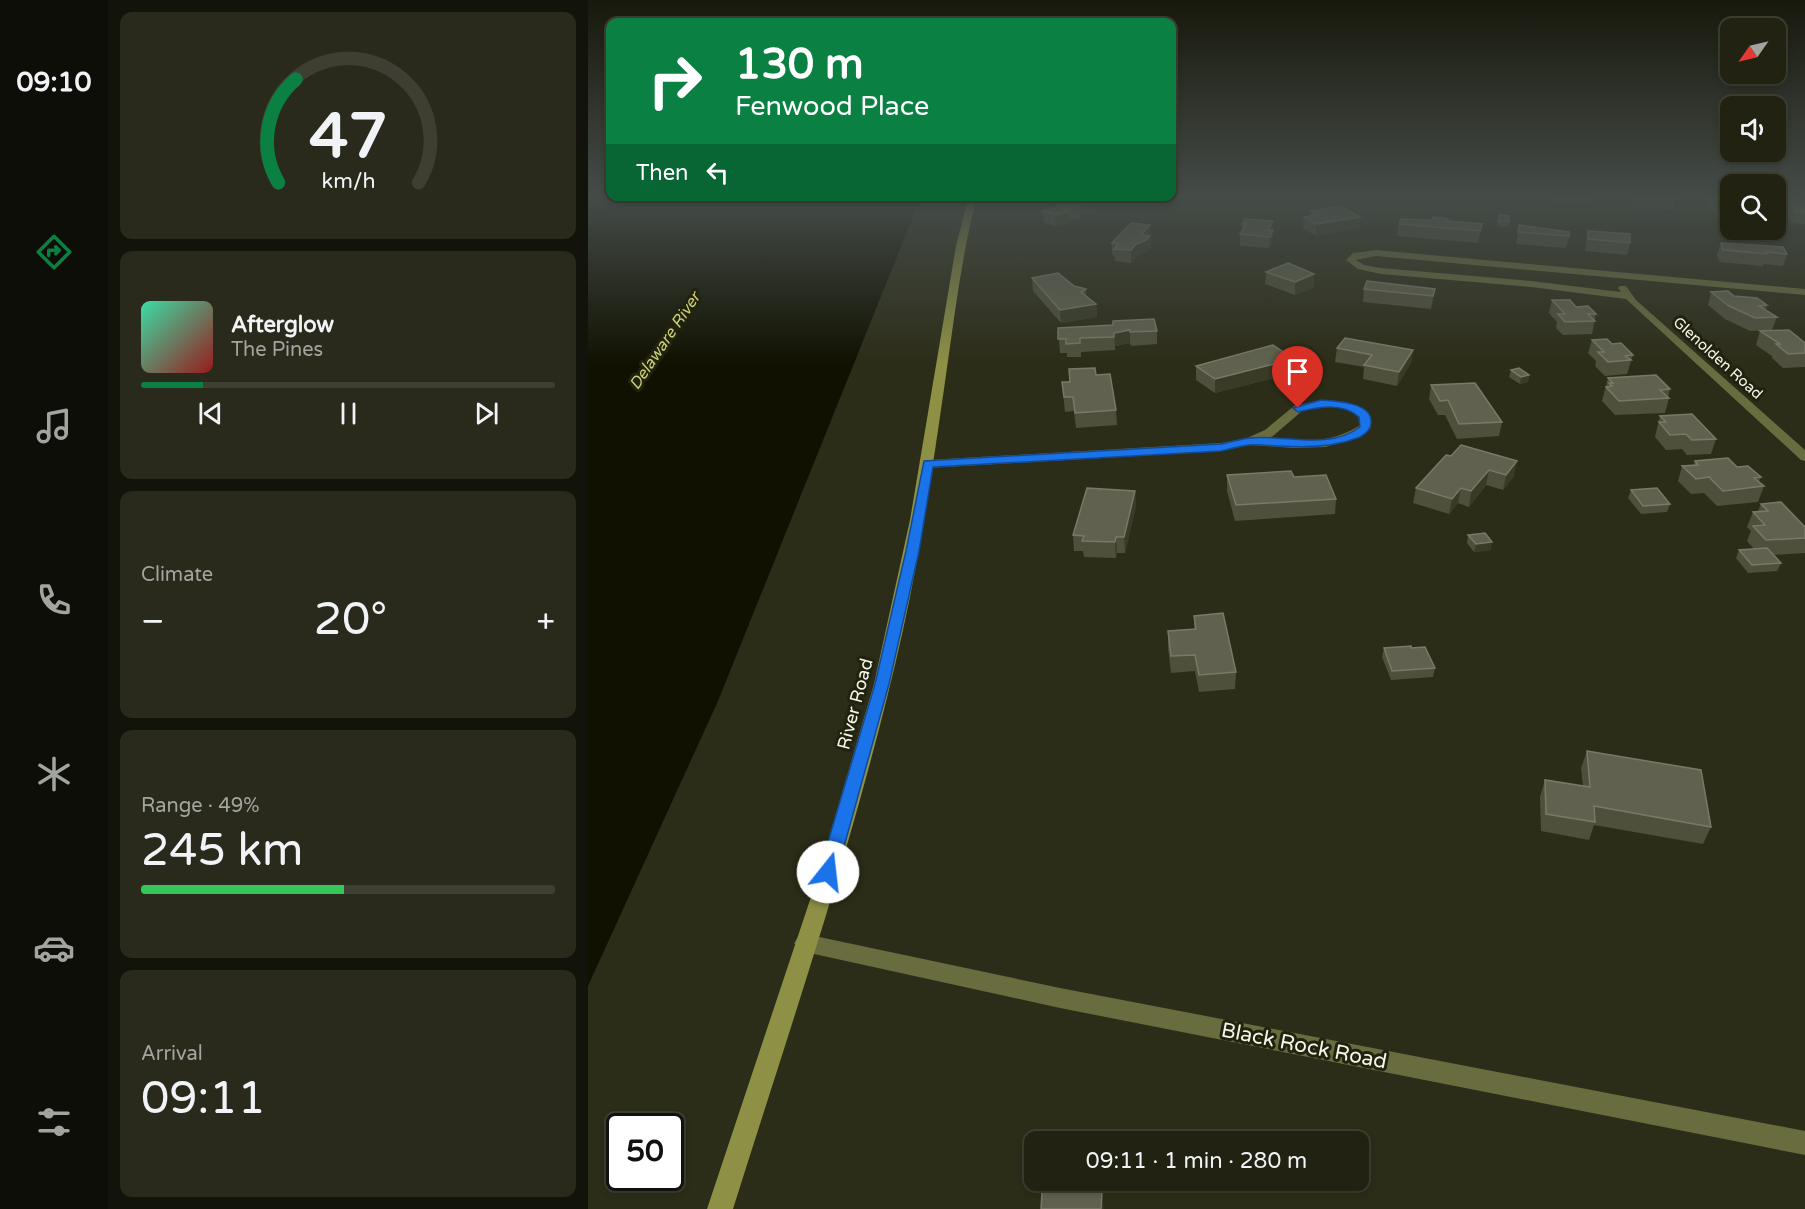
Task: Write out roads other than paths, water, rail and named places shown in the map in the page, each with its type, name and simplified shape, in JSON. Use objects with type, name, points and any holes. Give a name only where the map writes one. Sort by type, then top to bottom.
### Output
[{"type":"main road","name":"River Road","points":[[720,1209],[828,872],[882,684],[913,551],[959,252]]},
{"type":"street","points":[[1621,276],[1627,296],[1561,287],[1381,271],[1355,265],[1350,260],[1356,255],[1376,253],[1805,292]]},
{"type":"street","name":"Glenolden Road","points":[[1627,296],[1805,457]]},
{"type":"street","points":[[928,464],[1221,447],[1250,441],[1269,433],[1298,408],[1311,404],[1338,404],[1353,407],[1364,415],[1366,422],[1365,428],[1357,434],[1328,442],[1301,444],[1250,441]]},
{"type":"street","name":"Black Rock Road","points":[[805,943],[1060,998],[1805,1143]]},
{"type":"water","name":"Delaware River","points":[[588,252],[899,252],[718,701],[588,986]]}]
